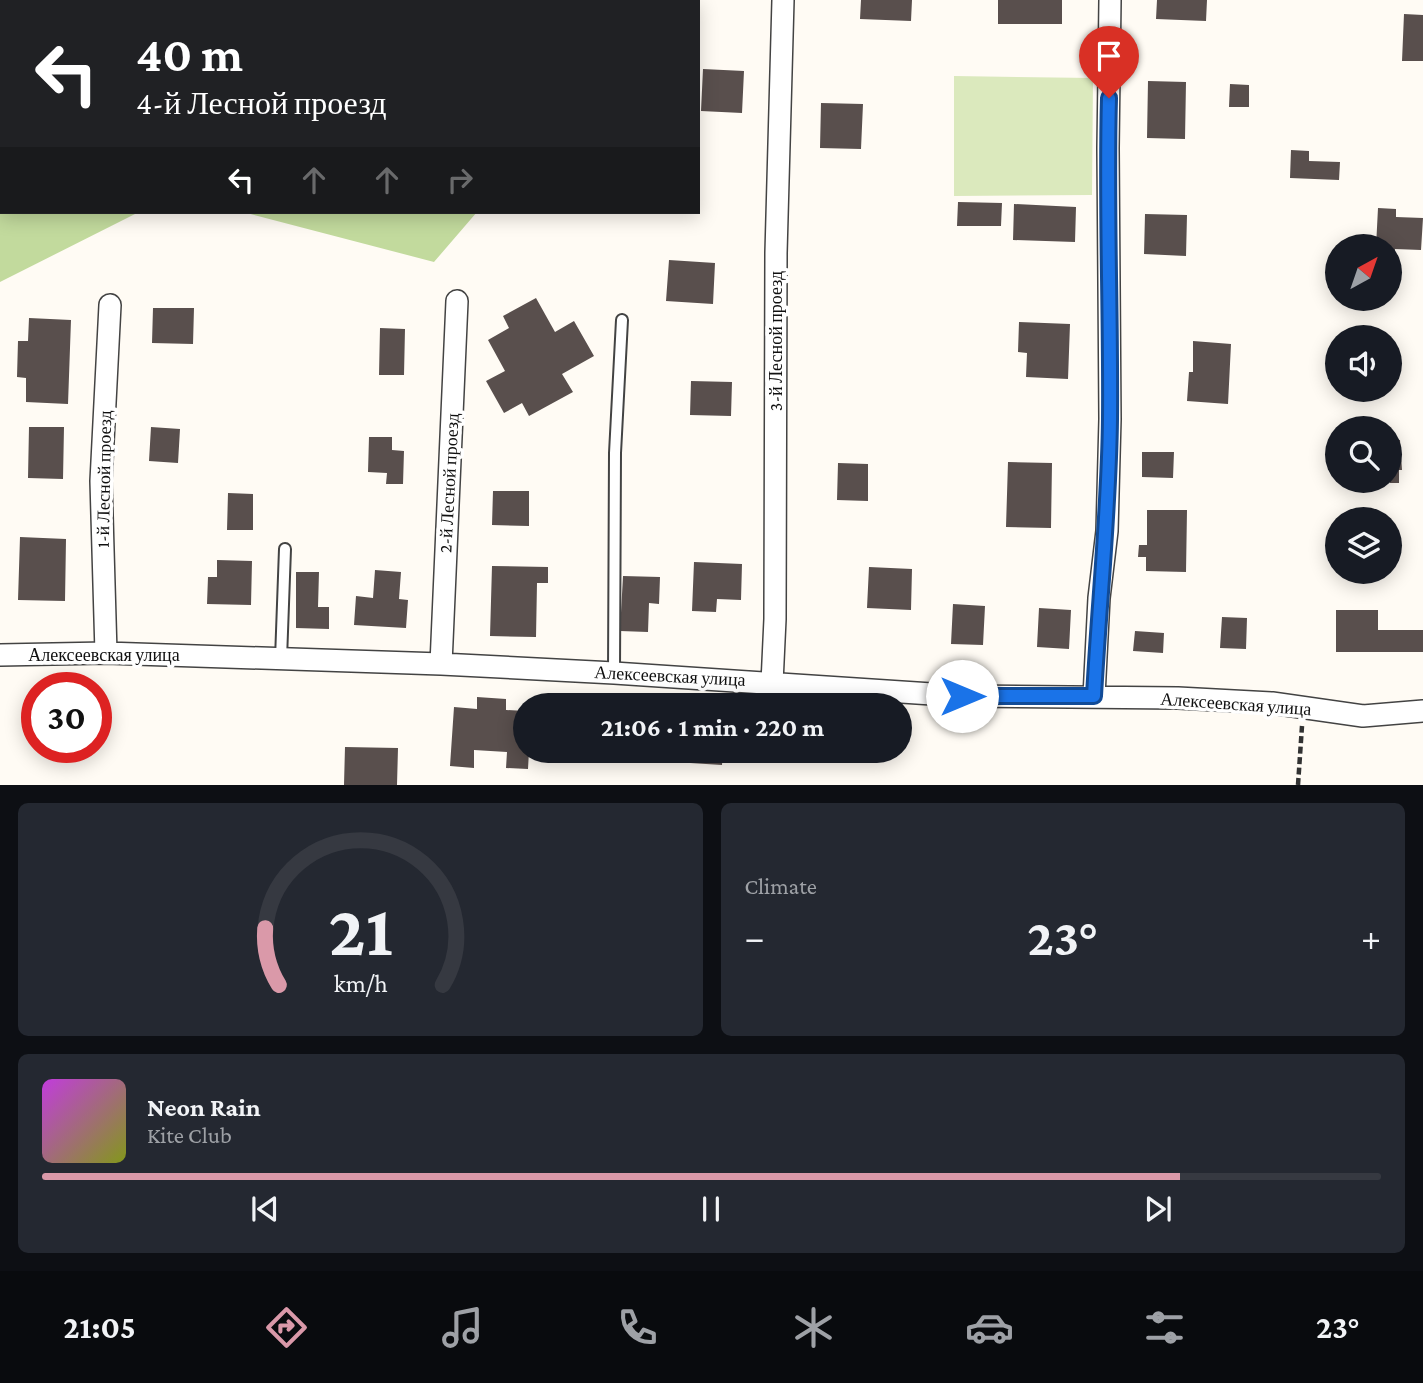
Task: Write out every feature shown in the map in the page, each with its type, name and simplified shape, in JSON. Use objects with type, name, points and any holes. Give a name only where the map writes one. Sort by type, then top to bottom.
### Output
[{"type":"street","name":"3-й Лесной проезд","points":[[772,683],[775,619],[776,253],[783,0]]},
{"type":"street","points":[[1094,696],[1099,597],[1107,531],[1110,419],[1110,0]]},
{"type":"street","name":"2-й Лесной проезд","points":[[440,664],[457,301]]},
{"type":"street","name":"1-й Лесной проезд","points":[[106,653],[102,481],[110,305]]},
{"type":"street","name":"Алексеевская улица","points":[[0,655],[106,653],[440,664],[962,696],[1178,698],[1304,708],[1363,716],[1423,711]]},
{"type":"lane","points":[[614,673],[615,453],[622,320]]},
{"type":"lane","points":[[281,659],[285,549]]},
{"type":"path","points":[[1298,785],[1304,708]]},
{"type":"green space","points":[[954,76],[1093,78],[1092,195],[954,196]]},
{"type":"green space","points":[[0,214],[135,214],[0,282]]},
{"type":"green space","points":[[251,214],[475,214],[434,262]]},
{"type":"building","points":[[861,0],[912,0],[911,21],[860,19]]},
{"type":"building","points":[[998,0],[1062,0],[1062,24],[998,24]]},
{"type":"building","points":[[1157,0],[1207,0],[1206,21],[1156,19]]},
{"type":"building","points":[[1404,14],[1423,15],[1423,61],[1402,61]]},
{"type":"building","points":[[703,69],[744,71],[742,113],[701,111]]},
{"type":"building","points":[[1148,81],[1186,82],[1185,139],[1147,138]]},
{"type":"building","points":[[1230,84],[1249,85],[1249,107],[1229,107]]},
{"type":"building","points":[[821,103],[863,104],[861,149],[820,148]]},
{"type":"building","points":[[1291,150],[1309,151],[1309,161],[1340,162],[1339,180],[1290,178]]},
{"type":"building","points":[[958,202],[1002,203],[1001,226],[957,226]]},
{"type":"building","points":[[1014,204],[1076,207],[1075,242],[1013,240]]},
{"type":"building","points":[[1378,208],[1396,209],[1396,217],[1423,218],[1421,250],[1402,249],[1402,234],[1377,234]]},
{"type":"building","points":[[1145,214],[1187,215],[1186,256],[1144,254]]},
{"type":"building","points":[[669,260],[715,263],[713,304],[666,301]]},
{"type":"building","points":[[536,298],[555,332],[574,321],[594,356],[562,374],[573,392],[529,416],[522,403],[504,413],[486,381],[505,371],[488,340],[509,328],[503,316]]},
{"type":"building","points":[[153,308],[194,308],[193,344],[152,343]]},
{"type":"building","points":[[29,318],[71,320],[68,404],[26,402],[26,378],[17,377],[18,341],[28,341]]},
{"type":"building","points":[[1019,322],[1070,324],[1068,379],[1026,377],[1027,353],[1018,352]]},
{"type":"building","points":[[380,328],[405,329],[404,375],[379,375]]},
{"type":"building","points":[[1193,341],[1231,344],[1228,404],[1187,401],[1189,372],[1193,372]]},
{"type":"building","points":[[691,381],[732,382],[731,416],[690,415]]},
{"type":"building","points":[[29,427],[64,427],[63,479],[28,478]]},
{"type":"building","points":[[151,427],[180,429],[178,463],[149,461]]},
{"type":"building","points":[[369,437],[392,437],[392,450],[404,451],[403,484],[386,484],[387,473],[368,472]]},
{"type":"building","points":[[1142,452],[1174,452],[1173,478],[1142,477]]},
{"type":"building","points":[[1008,462],[1052,463],[1051,528],[1006,527]]},
{"type":"building","points":[[838,463],[868,464],[868,501],[837,500]]},
{"type":"building","points":[[493,491],[529,491],[529,526],[492,525]]},
{"type":"building","points":[[228,493],[253,494],[253,530],[227,530]]},
{"type":"building","points":[[1147,510],[1187,510],[1186,572],[1146,571],[1146,557],[1138,557],[1139,545],[1147,545]]},
{"type":"building","points":[[20,537],[66,539],[65,601],[18,600]]},
{"type":"building","points":[[217,560],[252,561],[251,605],[207,604],[208,577],[217,577]]},
{"type":"building","points":[[694,562],[742,564],[741,600],[717,599],[716,612],[692,611]]},
{"type":"building","points":[[492,566],[548,567],[548,583],[537,583],[536,637],[490,636]]},
{"type":"building","points":[[869,567],[912,569],[911,610],[867,608]]},
{"type":"building","points":[[375,570],[401,572],[399,599],[408,600],[406,628],[354,625],[356,596],[373,598]]},
{"type":"building","points":[[296,572],[319,572],[318,607],[329,607],[329,629],[296,628]]},
{"type":"building","points":[[623,576],[660,577],[659,604],[649,603],[648,632],[620,631]]},
{"type":"building","points":[[953,604],[985,606],[983,645],[951,644]]},
{"type":"building","points":[[1039,608],[1071,610],[1069,649],[1037,647]]},
{"type":"building","points":[[1336,610],[1378,610],[1378,630],[1423,630],[1423,652],[1336,652]]},
{"type":"building","points":[[1222,617],[1247,618],[1246,649],[1220,648]]},
{"type":"building","points":[[1135,631],[1164,633],[1163,653],[1133,651]]},
{"type":"building","points":[[477,697],[506,699],[506,710],[513,710],[513,763],[528,763],[528,769],[506,768],[507,752],[474,750],[474,768],[450,766],[454,707],[477,709]]},
{"type":"building","points":[[345,747],[398,748],[397,785],[344,785]]},
{"type":"building","points":[[690,763],[722,763],[722,765]]},
{"type":"route","points":[[962,696],[1094,696],[1099,597],[1107,531],[1110,419],[1109,98]]}]
